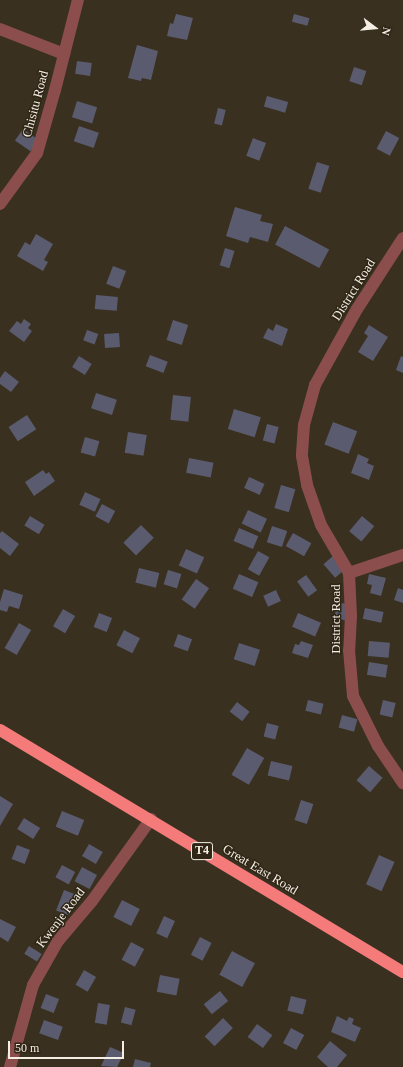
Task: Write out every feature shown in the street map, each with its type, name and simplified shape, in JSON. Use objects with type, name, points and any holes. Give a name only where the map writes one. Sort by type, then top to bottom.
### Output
[{"type":"highway","name":"Great East Road","points":[[0,730],[403,972]]},
{"type":"street","name":"Chisitu Road","points":[[0,204],[37,153],[78,0]]},
{"type":"street","points":[[0,28],[64,54]]},
{"type":"street","name":"District Road","points":[[403,238],[357,309],[315,385],[304,425],[302,456],[307,485],[321,525],[349,573],[351,616],[349,650],[353,696],[378,746],[403,783]]},
{"type":"street","points":[[349,573],[403,555]]},
{"type":"street","name":"Kwenje Road","points":[[10,1067],[33,985],[47,960],[58,941],[92,901],[150,819]]},
{"type":"building","points":[[176,14],[193,18],[187,40],[167,36],[170,23],[173,24]]},
{"type":"building","points":[[294,14],[309,18],[307,26],[292,22]]},
{"type":"building","points":[[137,45],[158,51],[151,80],[142,78],[141,81],[128,78]]},
{"type":"building","points":[[77,61],[92,63],[90,76],[75,74]]},
{"type":"building","points":[[354,67],[366,71],[362,85],[349,81]]},
{"type":"building","points":[[267,96],[288,102],[285,113],[264,107]]},
{"type":"building","points":[[77,101],[97,107],[92,123],[72,117]]},
{"type":"building","points":[[218,108],[226,110],[222,125],[214,124]]},
{"type":"building","points":[[79,126],[99,133],[94,148],[74,141]]},
{"type":"building","points":[[23,129],[39,140],[31,151],[15,140]]},
{"type":"building","points":[[386,131],[399,138],[390,156],[377,149]]},
{"type":"building","points":[[253,138],[266,143],[259,161],[246,156]]},
{"type":"building","points":[[317,162],[329,166],[321,193],[308,189]]},
{"type":"building","points":[[235,207],[262,215],[260,221],[273,224],[268,242],[250,237],[248,243],[226,236]]},
{"type":"building","points":[[285,226],[329,249],[319,268],[275,245]]},
{"type":"building","points":[[36,234],[53,244],[44,260],[48,262],[43,271],[17,256],[25,242],[30,245]]},
{"type":"building","points":[[225,248],[235,251],[229,268],[220,265]]},
{"type":"building","points":[[113,266],[126,271],[119,289],[106,284]]},
{"type":"building","points":[[96,295],[118,297],[117,311],[95,309]]},
{"type":"building","points":[[24,319],[31,324],[28,328],[32,331],[24,342],[9,331],[17,321],[21,324]]},
{"type":"building","points":[[173,320],[188,325],[182,345],[167,340]]},
{"type":"building","points":[[276,324],[288,329],[282,346],[263,338],[268,328],[273,331]]},
{"type":"building","points":[[369,325],[388,337],[373,361],[358,352],[368,336],[364,333]]},
{"type":"building","points":[[87,330],[98,334],[95,344],[83,340]]},
{"type":"building","points":[[119,333],[120,347],[105,348],[104,334]]},
{"type":"building","points":[[150,355],[168,362],[163,373],[146,366]]},
{"type":"building","points":[[79,356],[92,364],[85,375],[72,367]]},
{"type":"building","points":[[401,356],[403,357],[403,373],[396,370]]},
{"type":"building","points":[[5,371],[19,382],[11,392],[0,384],[0,378]]},
{"type":"building","points":[[96,393],[117,400],[112,415],[91,408]]},
{"type":"building","points":[[173,395],[191,397],[188,422],[170,420]]},
{"type":"building","points":[[234,409],[261,417],[255,437],[228,429]]},
{"type":"building","points":[[27,415],[36,429],[18,441],[9,427]]},
{"type":"building","points":[[333,422],[357,431],[349,454],[324,444]]},
{"type":"building","points":[[267,424],[279,427],[275,443],[263,440]]},
{"type":"building","points":[[128,432],[147,435],[143,456],[125,453]]},
{"type":"building","points":[[85,437],[99,441],[95,457],[81,452]]},
{"type":"building","points":[[358,454],[369,459],[367,463],[374,466],[369,480],[351,473]]},
{"type":"building","points":[[189,458],[214,463],[211,477],[186,473]]},
{"type":"building","points":[[43,470],[46,474],[49,472],[55,481],[34,496],[25,482]]},
{"type":"building","points":[[249,477],[265,484],[260,495],[244,488]]},
{"type":"building","points":[[281,485],[295,489],[289,512],[274,508]]},
{"type":"building","points":[[85,492],[101,499],[95,512],[79,505]]},
{"type":"building","points":[[102,504],[115,511],[109,523],[95,516]]},
{"type":"building","points":[[248,510],[267,519],[261,532],[242,524]]},
{"type":"building","points":[[30,516],[45,525],[39,534],[24,525]]},
{"type":"building","points":[[362,516],[374,526],[361,542],[349,531]]},
{"type":"building","points":[[141,525],[154,538],[136,555],[123,543]]},
{"type":"building","points":[[272,526],[287,531],[282,547],[267,542]]},
{"type":"building","points":[[239,528],[258,536],[253,549],[234,541]]},
{"type":"building","points":[[2,531],[19,544],[10,556],[0,548],[0,533]]},
{"type":"building","points":[[293,533],[311,543],[304,556],[286,546]]},
{"type":"building","points":[[186,549],[204,557],[197,574],[179,565]]},
{"type":"building","points":[[258,551],[269,557],[259,576],[248,569]]},
{"type":"building","points":[[334,555],[346,569],[335,578],[323,564]]},
{"type":"building","points":[[139,568],[159,573],[156,588],[135,583]]},
{"type":"building","points":[[168,570],[181,574],[177,588],[164,584]]},
{"type":"building","points":[[239,574],[258,582],[252,597],[233,589]]},
{"type":"building","points":[[369,574],[386,578],[381,596],[370,593],[372,585],[367,584]]},
{"type":"building","points":[[306,575],[317,590],[308,597],[297,581]]},
{"type":"building","points":[[196,579],[209,588],[195,609],[182,599]]},
{"type":"building","points":[[398,588],[403,590],[403,603],[394,600]]},
{"type":"building","points":[[4,589],[23,595],[19,609],[9,606],[7,612],[0,610],[0,602]]},
{"type":"building","points":[[276,590],[281,601],[268,607],[263,596]]},
{"type":"building","points":[[338,602],[350,605],[346,620],[334,618]]},
{"type":"building","points":[[365,608],[384,612],[381,623],[363,619]]},
{"type":"building","points":[[63,609],[75,616],[65,633],[53,626]]},
{"type":"building","points":[[99,613],[112,618],[107,632],[94,627]]},
{"type":"building","points":[[298,613],[321,623],[315,637],[292,627]]},
{"type":"building","points":[[19,623],[31,630],[17,655],[4,648]]},
{"type":"building","points":[[124,630],[140,638],[132,653],[116,645]]},
{"type":"building","points":[[178,634],[192,639],[188,651],[174,646]]},
{"type":"building","points":[[301,641],[313,645],[308,658],[292,653],[295,644],[299,645]]},
{"type":"building","points":[[369,641],[390,643],[389,658],[368,656]]},
{"type":"building","points":[[239,643],[260,650],[255,666],[234,659]]},
{"type":"building","points":[[369,662],[388,665],[386,678],[367,675]]},
{"type":"building","points":[[308,700],[324,704],[321,715],[305,711]]},
{"type":"building","points":[[383,700],[396,703],[392,718],[380,715]]},
{"type":"building","points":[[237,702],[250,712],[242,721],[230,711]]},
{"type":"building","points":[[342,715],[357,719],[354,732],[339,728]]},
{"type":"building","points":[[267,723],[279,726],[275,739],[264,737]]},
{"type":"building","points":[[247,748],[264,758],[249,785],[231,775]]},
{"type":"building","points":[[271,761],[292,766],[289,781],[268,776]]},
{"type":"building","points":[[369,766],[383,778],[370,792],[357,780]]},
{"type":"building","points":[[0,796],[13,804],[0,826]]},
{"type":"building","points":[[301,800],[313,804],[307,824],[295,820]]},
{"type":"building","points":[[62,811],[84,820],[78,836],[56,827]]},
{"type":"building","points":[[24,818],[40,828],[33,839],[17,829]]},
{"type":"building","points":[[89,844],[103,852],[96,864],[82,856]]},
{"type":"building","points":[[17,845],[30,850],[25,864],[12,859]]},
{"type":"building","points":[[379,855],[395,862],[382,891],[366,884]]},
{"type":"building","points":[[62,865],[75,872],[69,884],[55,877]]},
{"type":"building","points":[[82,867],[97,875],[89,889],[74,881]]},
{"type":"building","points":[[64,890],[77,895],[69,916],[56,911]]},
{"type":"building","points":[[122,900],[140,909],[131,926],[113,917]]},
{"type":"building","points":[[164,916],[175,921],[167,938],[156,933]]},
{"type":"building","points":[[0,919],[16,927],[8,942],[0,937]]},
{"type":"building","points":[[200,937],[212,943],[203,961],[191,955]]},
{"type":"building","points":[[131,942],[144,949],[135,967],[122,960]]},
{"type":"building","points":[[29,946],[42,954],[37,962],[24,954]]},
{"type":"building","points":[[232,951],[255,963],[242,987],[219,975]]},
{"type":"building","points":[[84,970],[96,977],[88,992],[76,985]]},
{"type":"building","points":[[160,975],[180,979],[176,996],[157,992]]},
{"type":"building","points":[[220,991],[228,1001],[212,1014],[204,1004]]},
{"type":"building","points":[[46,994],[59,999],[54,1013],[41,1008]]},
{"type":"building","points":[[291,996],[307,1000],[303,1014],[287,1011]]},
{"type":"building","points":[[98,1003],[110,1005],[107,1025],[95,1023]]},
{"type":"building","points":[[125,1007],[136,1010],[131,1025],[121,1022]]},
{"type":"building","points":[[337,1016],[347,1021],[349,1017],[354,1019],[352,1024],[361,1028],[355,1042],[331,1032]]},
{"type":"building","points":[[223,1018],[233,1028],[215,1046],[205,1036]]},
{"type":"building","points":[[44,1020],[63,1027],[58,1040],[39,1033]]},
{"type":"building","points":[[257,1024],[272,1035],[263,1048],[248,1037]]},
{"type":"building","points":[[291,1028],[304,1035],[296,1050],[283,1043]]},
{"type":"building","points":[[330,1041],[347,1055],[337,1067],[328,1067],[317,1057]]},
{"type":"building","points":[[110,1047],[124,1053],[117,1067],[101,1066]]},
{"type":"building","points":[[135,1059],[151,1063],[150,1067],[133,1067]]}]
